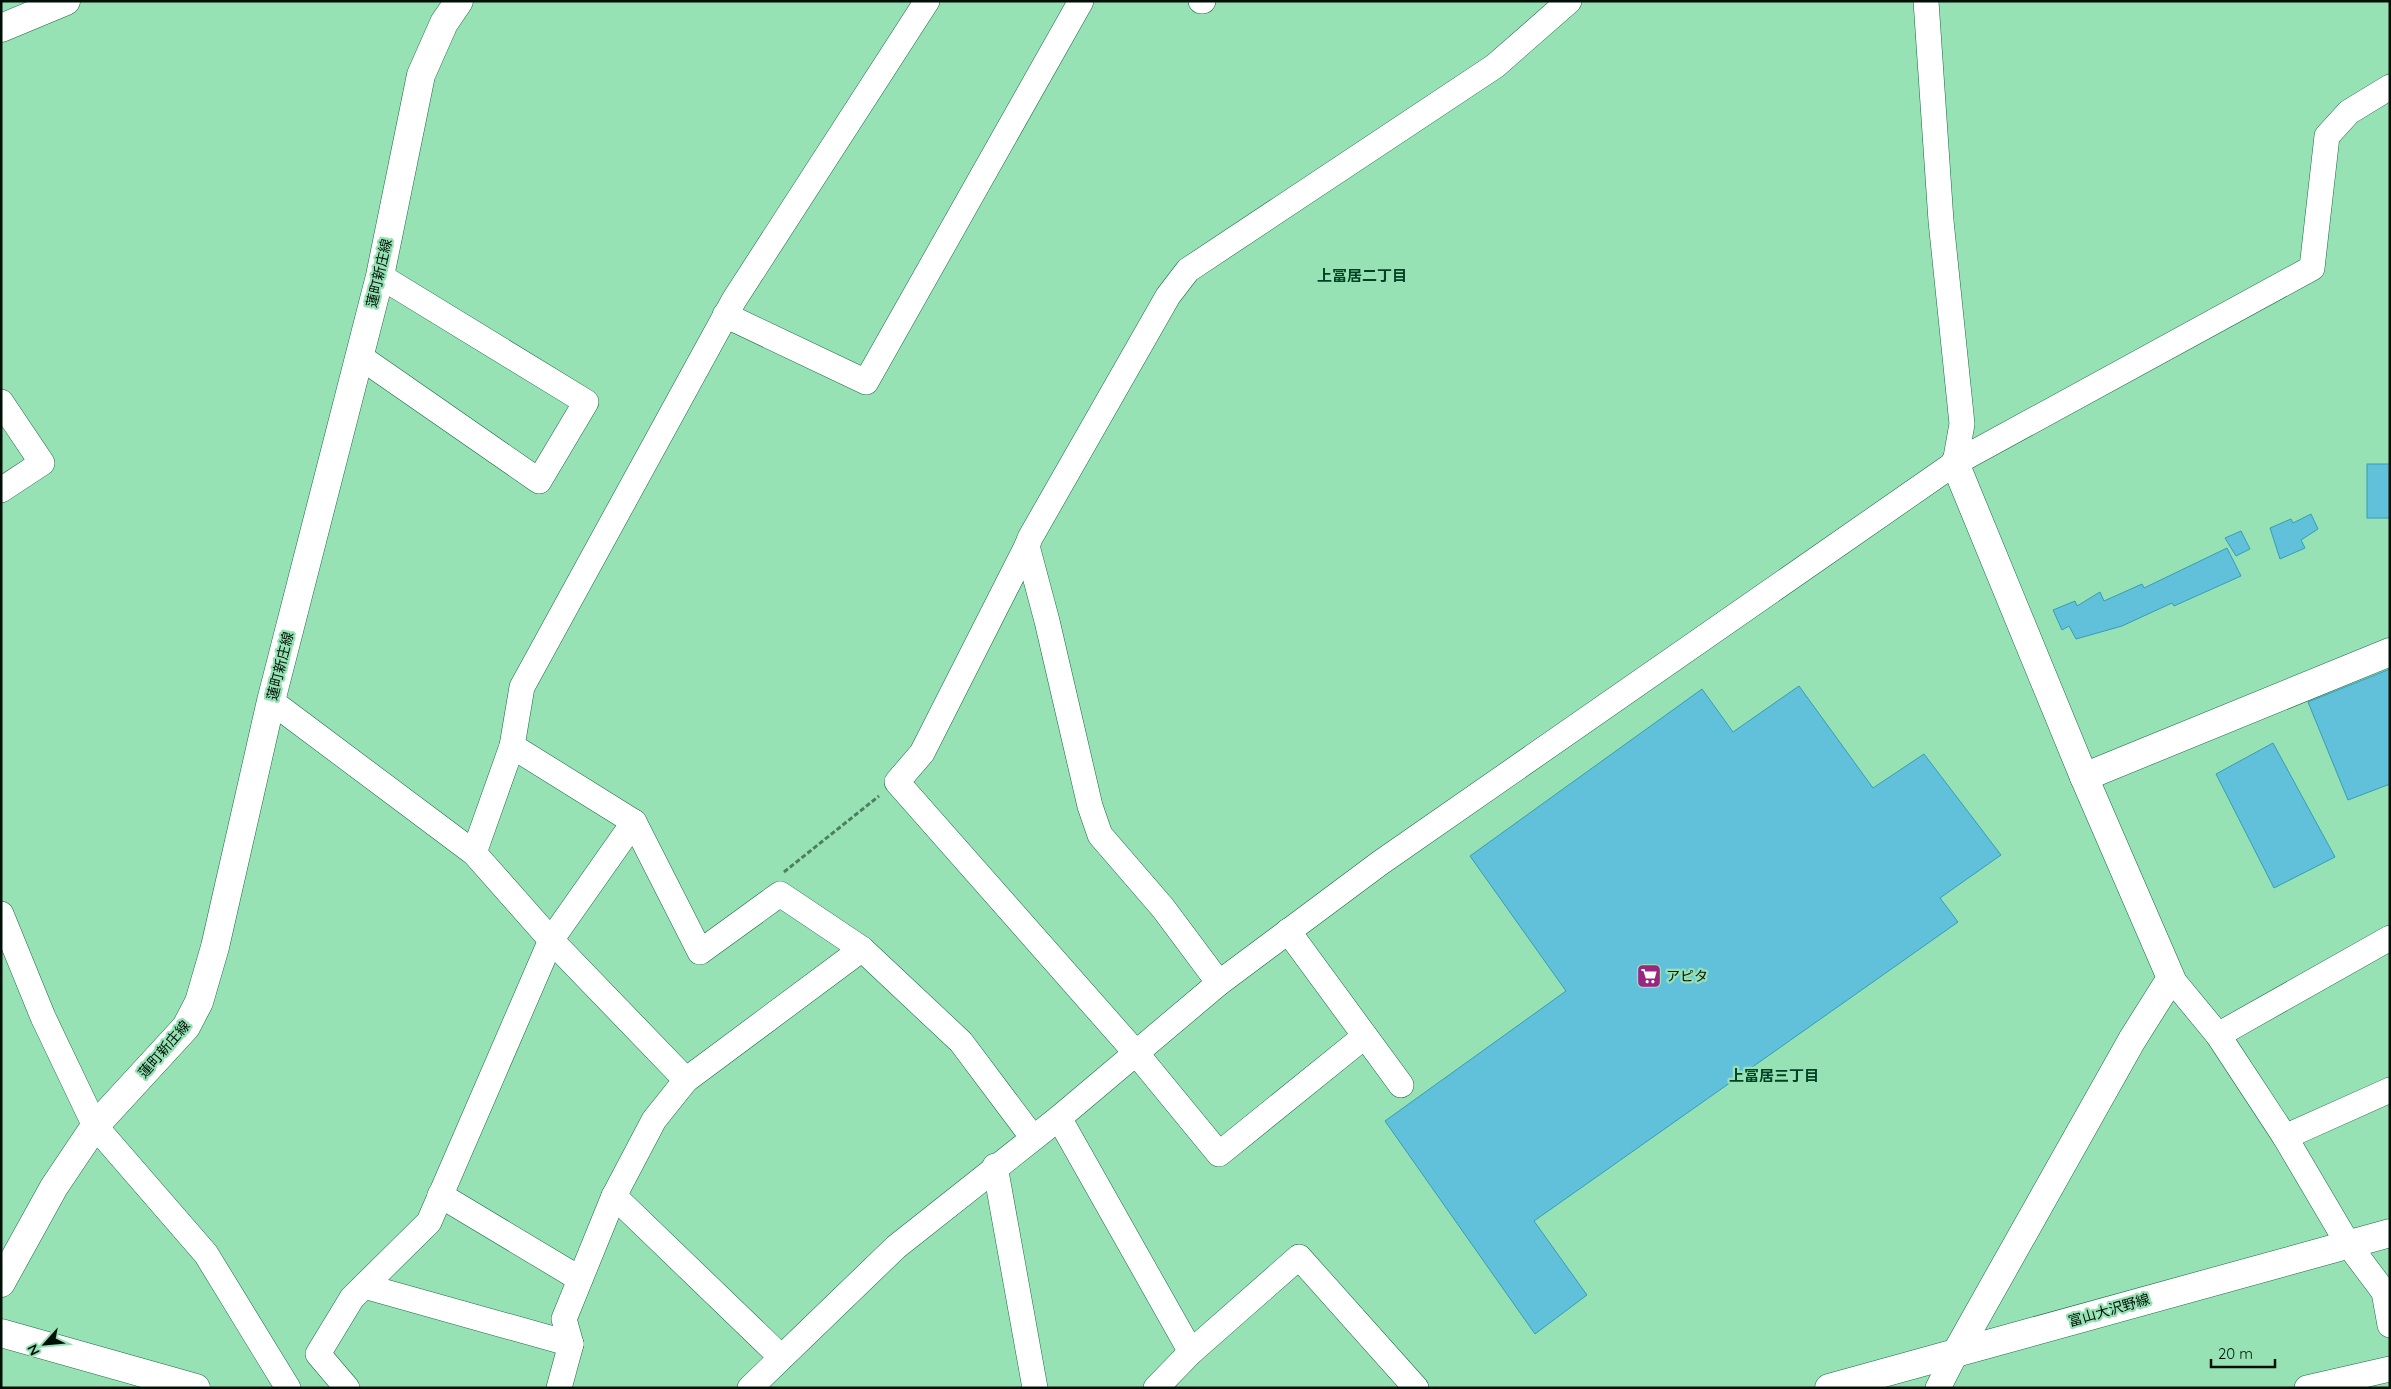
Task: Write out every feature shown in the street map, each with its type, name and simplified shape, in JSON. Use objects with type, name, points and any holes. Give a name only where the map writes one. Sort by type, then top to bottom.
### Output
[{"type":"main road","points":[[1,28],[66,1]]},
{"type":"main road","name":"蓮町新庄線","points":[[1,1283],[54,1187],[95,1126],[186,1027],[199,1002],[215,947],[271,701],[380,276],[421,75],[444,23],[459,1]]},
{"type":"main road","points":[[1955,463],[2084,778],[2171,978],[2132,1040],[1956,1353]]},
{"type":"main road","points":[[2084,778],[2390,652]]},
{"type":"main road","name":"富山大沢野線","points":[[1829,1388],[2390,1233]]},
{"type":"main road","points":[[1,1333],[196,1388]]},
{"type":"street","points":[[474,852],[512,746],[522,686],[725,315],[927,1]]},
{"type":"street","points":[[725,315],[866,382],[1081,1]]},
{"type":"street","points":[[1366,1036],[1219,1154],[1136,1053],[897,782],[922,754],[1027,546],[1168,296],[1188,270],[1495,66],[1569,1]]},
{"type":"street","points":[[1926,1],[1941,221],[1962,424],[1955,463]]},
{"type":"street","points":[[750,1388],[896,1246],[995,1166],[1059,1118],[1219,983],[1380,863],[1955,463],[2312,268],[2327,136],[2349,112],[2390,87]]},
{"type":"street","points":[[359,356],[539,481],[586,402],[380,276]]},
{"type":"street","points":[[1,402],[42,463],[1,490]]},
{"type":"street","points":[[1027,546],[1047,621],[1090,806],[1100,835],[1163,908],[1219,983]]},
{"type":"street","points":[[271,701],[474,852],[551,940],[686,1080]]},
{"type":"street","points":[[512,746],[634,822],[700,952],[780,894],[862,949],[961,1042],[1033,1138]]},
{"type":"street","points":[[347,1388],[318,1354],[352,1298],[429,1222],[551,940],[634,822]]},
{"type":"street","points":[[1,914],[43,1017],[95,1126],[206,1254],[288,1388]]},
{"type":"street","points":[[1288,931],[1401,1084]]},
{"type":"street","points":[[2218,1035],[2390,938]]},
{"type":"street","points":[[559,1388],[571,1344],[564,1319],[614,1196],[654,1120],[686,1080],[862,949]]},
{"type":"street","points":[[2171,978],[2218,1035],[2285,1137],[2348,1244],[2384,1292],[2390,1325]]},
{"type":"street","points":[[2285,1137],[2390,1090]]},
{"type":"street","points":[[1059,1118],[1191,1352]]},
{"type":"street","points":[[995,1166],[1035,1388]]},
{"type":"street","points":[[440,1195],[580,1279]]},
{"type":"street","points":[[614,1196],[781,1357]]},
{"type":"street","points":[[1156,1388],[1191,1352],[1299,1257],[1416,1388]]},
{"type":"street","points":[[364,1286],[571,1344]]},
{"type":"street","points":[[1938,1388],[1956,1353]]},
{"type":"street","points":[[2308,1388],[2390,1369]]},
{"type":"path","points":[[780,894],[778,877],[897,782]]},
{"type":"building","points":[[2367,464],[2390,464],[2390,518],[2367,518]]},
{"type":"building","points":[[2311,514],[2318,529],[2301,540],[2305,548],[2280,559],[2270,528],[2291,519],[2293,523]]},
{"type":"building","points":[[2241,531],[2250,549],[2236,556],[2225,538]]},
{"type":"building","points":[[2227,548],[2241,576],[2174,606],[2172,603],[2122,626],[2076,639],[2069,626],[2062,630],[2053,610],[2075,601],[2077,606],[2100,592],[2104,601],[2142,584],[2144,588]]},
{"type":"building","points":[[2390,669],[2390,784],[2348,800],[2308,702]]},
{"type":"building","points":[[1799,686],[1873,788],[1924,754],[2001,855],[1940,898],[1958,922],[1534,1221],[1587,1295],[1535,1334],[1385,1121],[1566,991],[1470,856],[1702,689],[1733,732]]},
{"type":"building","points":[[2273,743],[2335,857],[2274,888],[2216,774]]},
{"type":"place","name":"アピタ","points":[[1649,976]]},
{"type":"district","name":"上冨居二丁目","points":[[1362,276]]},
{"type":"district","name":"上冨居三丁目","points":[[1774,1076]]}]
